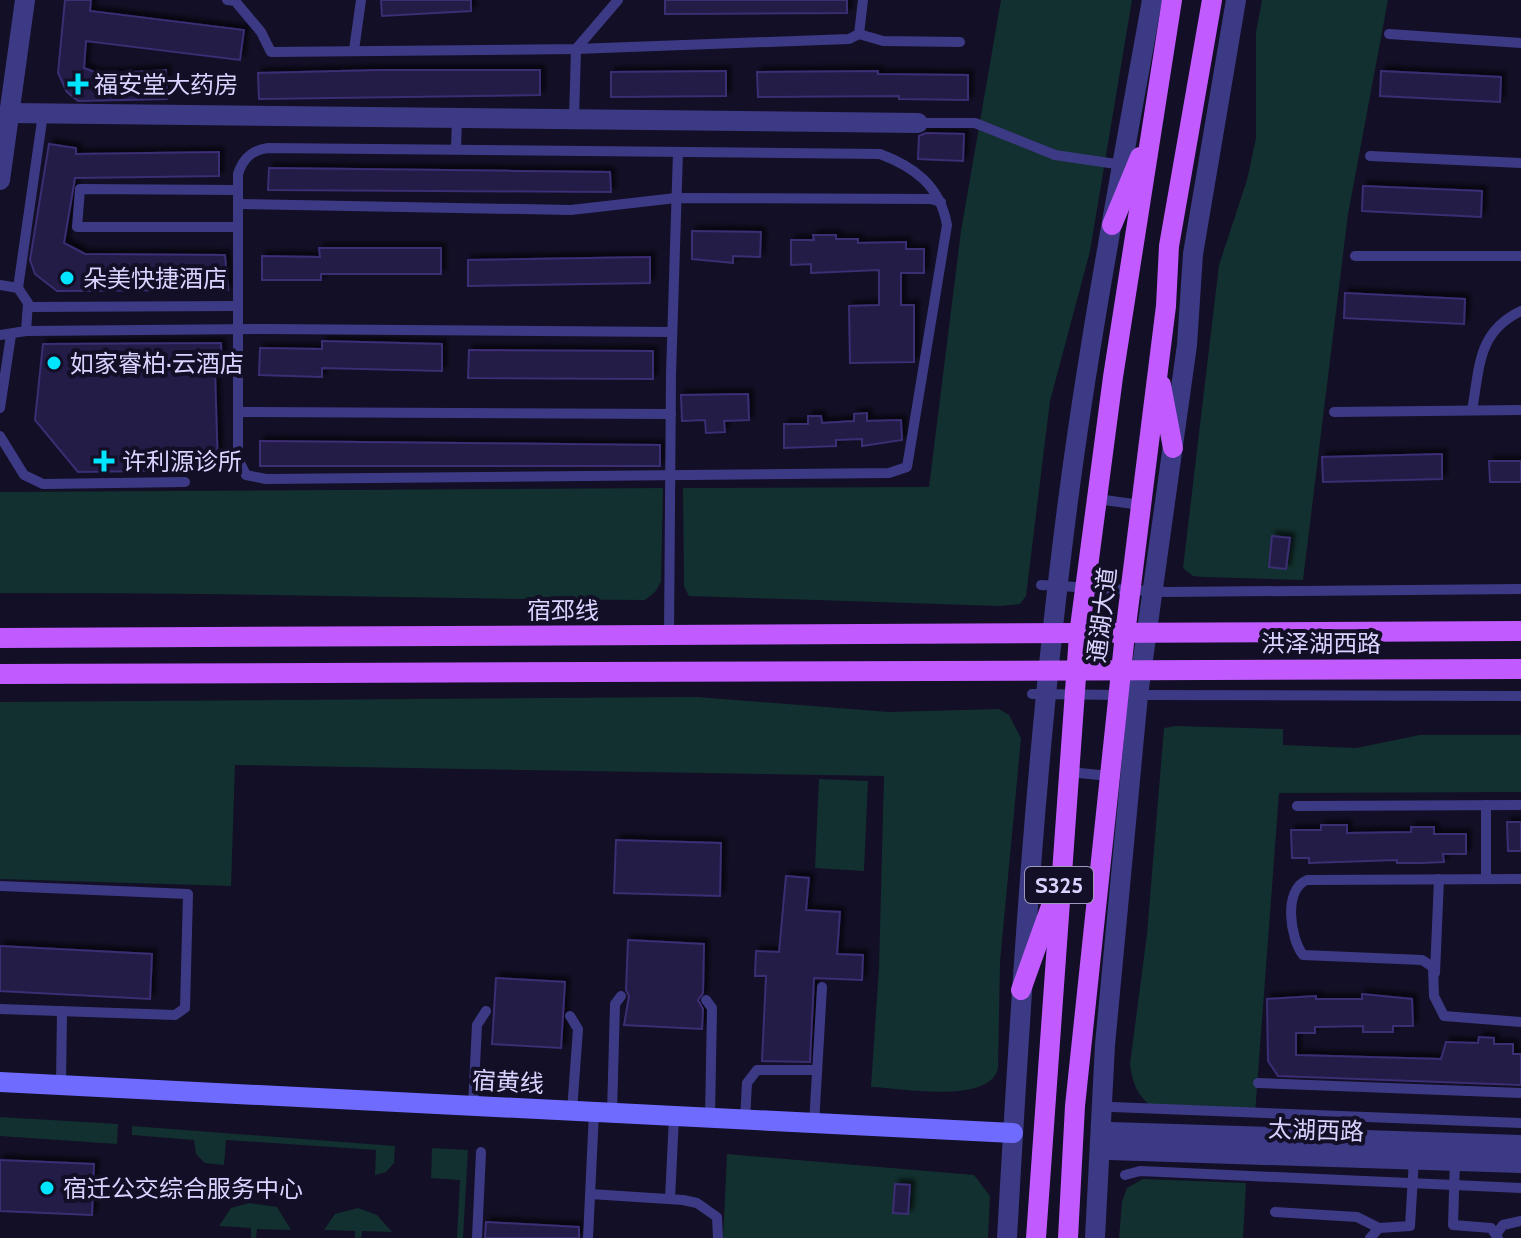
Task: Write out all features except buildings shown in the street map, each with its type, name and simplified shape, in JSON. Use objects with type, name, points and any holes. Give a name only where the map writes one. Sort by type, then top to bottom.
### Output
[{"type":"main road","name":"通湖大道","points":[[1036,1238],[1079,635],[1172,0]]},
{"type":"main road","name":"通湖大道","points":[[1068,1238],[1075,1106],[1110,776],[1132,670],[1125,634],[1158,369],[1169,246],[1212,0]]},
{"type":"main road","points":[[1112,225],[1153,123]]},
{"type":"main road","points":[[1158,369],[1173,448]]},
{"type":"main road","name":"洪泽湖西路","points":[[1125,634],[1521,631]]},
{"type":"main road","name":"宿邳线","points":[[0,638],[1125,634]]},
{"type":"main road","name":"洪泽湖西路","points":[[1132,670],[1521,669]]},
{"type":"main road","points":[[0,674],[1132,670]]},
{"type":"main road","points":[[1021,990],[1060,880]]},
{"type":"main road","name":"宿黄线","points":[[0,1082],[1013,1133]]},
{"type":"street","points":[[0,180],[25,0]]},
{"type":"street","points":[[1007,1238],[1039,694],[1049,671],[1053,635],[1050,586],[1152,0]]},
{"type":"street","points":[[1132,670],[1147,633],[1154,591],[1187,345],[1193,254],[1236,0]]},
{"type":"street","points":[[9,113],[918,123]]},
{"type":"street","points":[[1095,1238],[1128,695]]},
{"type":"street","name":"太湖西路","points":[[1521,1145],[1110,1141],[1521,1163]]},
{"type":"lane","points":[[227,0],[235,1],[261,32],[271,52],[576,49],[849,39],[859,34],[883,41],[960,42]]},
{"type":"lane","points":[[354,50],[361,0]]},
{"type":"lane","points":[[574,119],[576,49],[618,0]]},
{"type":"lane","points":[[859,34],[863,0]]},
{"type":"lane","points":[[1389,34],[1521,43]]},
{"type":"lane","points":[[26,331],[28,307],[18,288],[43,114]]},
{"type":"lane","points":[[456,149],[457,118]]},
{"type":"lane","points":[[918,123],[975,123],[1055,155],[1116,164]]},
{"type":"lane","points":[[256,149],[456,149],[880,154],[904,163],[918,174],[941,202],[947,225],[907,467],[889,473],[671,476],[255,479],[246,475],[238,459],[238,190],[241,164],[256,149]]},
{"type":"lane","points":[[669,636],[672,332],[678,152]]},
{"type":"lane","points":[[1370,156],[1521,163]]},
{"type":"lane","points":[[238,190],[80,189],[77,227],[238,227]]},
{"type":"lane","points":[[238,204],[571,210],[676,198],[931,199],[941,202]]},
{"type":"lane","points":[[1355,256],[1521,256]]},
{"type":"lane","points":[[0,285],[18,288]]},
{"type":"lane","points":[[28,307],[238,306]]},
{"type":"lane","points":[[1472,410],[1485,340],[1508,317],[1521,311]]},
{"type":"lane","points":[[0,408],[5,335],[26,331],[672,332]]},
{"type":"lane","points":[[1334,412],[1521,410]]},
{"type":"lane","points":[[238,412],[671,414]]},
{"type":"lane","points":[[0,436],[24,475],[43,484],[185,482]]},
{"type":"lane","points":[[1097,499],[1141,505]]},
{"type":"lane","points":[[1050,586],[1154,591],[1521,589]]},
{"type":"lane","points":[[1039,694],[1521,696]]},
{"type":"lane","points":[[1068,772],[1110,776]]},
{"type":"lane","points":[[1486,805],[1486,879]]},
{"type":"lane","points":[[1297,806],[1521,805]]},
{"type":"lane","points":[[1439,879],[1434,996],[1444,1016],[1521,1022]]},
{"type":"lane","points":[[1435,973],[1429,963],[1422,960],[1303,955],[1294,934],[1292,915],[1298,884],[1307,880],[1521,879]]},
{"type":"lane","points":[[0,886],[188,894],[185,1008],[175,1015],[0,1009]]},
{"type":"lane","points":[[814,1124],[822,987]]},
{"type":"lane","points":[[588,1238],[590,1194],[615,1004],[621,996]]},
{"type":"lane","points":[[706,1000],[712,1008],[710,1118]]},
{"type":"lane","points":[[61,1085],[62,1011]]},
{"type":"lane","points":[[473,1106],[477,1025],[486,1011]]},
{"type":"lane","points":[[570,1016],[578,1029],[572,1111]]},
{"type":"lane","points":[[745,1120],[747,1083],[757,1070],[817,1070]]},
{"type":"lane","points":[[1258,1083],[1521,1093]]},
{"type":"lane","points":[[1112,1107],[1521,1123]]},
{"type":"lane","points":[[670,1199],[674,1117]]},
{"type":"lane","points":[[477,1238],[481,1152]]},
{"type":"lane","points":[[1275,1212],[1357,1217],[1379,1228],[1410,1226],[1414,1159]]},
{"type":"lane","points":[[1455,1161],[1453,1225],[1481,1226],[1497,1236],[1503,1225],[1521,1221]]},
{"type":"lane","points":[[1125,1175],[1170,1172],[1521,1188]]},
{"type":"lane","points":[[590,1194],[670,1199],[708,1209],[717,1217],[718,1238]]},
{"type":"lane","points":[[1370,1238],[1379,1228]]},
{"type":"green space","points":[[1001,0],[1132,0],[1090,251],[1050,401],[1026,596],[1020,604],[1000,606],[689,596],[684,586],[683,488],[929,487],[961,231]]},
{"type":"green space","points":[[1262,0],[1388,0],[1348,214],[1303,580],[1193,576],[1183,568],[1219,265],[1247,180],[1256,138],[1256,32]]},
{"type":"green space","points":[[663,488],[661,582],[645,600],[0,593],[0,492]]},
{"type":"green space","points":[[697,697],[889,712],[999,709],[1009,715],[1021,738],[1000,962],[998,1068],[991,1079],[979,1087],[962,1091],[871,1087],[879,968],[884,776],[235,765],[231,886],[0,879],[0,702]]},
{"type":"green space","points":[[1164,728],[1283,729],[1283,745],[1356,748],[1420,735],[1521,735],[1521,792],[1279,793],[1255,1114],[1151,1106],[1139,1092],[1131,1071],[1147,934]]},
{"type":"green space","points":[[819,779],[868,781],[864,871],[815,868]]},
{"type":"green space","points":[[0,1117],[118,1124],[117,1144],[0,1136]]},
{"type":"green space","points":[[132,1126],[395,1146],[394,1163],[386,1172],[375,1175],[376,1150],[226,1140],[224,1165],[205,1163],[196,1154],[194,1140],[132,1135]]},
{"type":"green space","points":[[432,1148],[468,1150],[463,1238],[457,1238],[460,1180],[431,1178]]},
{"type":"green space","points":[[727,1154],[974,1175],[990,1196],[988,1238],[723,1238]]},
{"type":"green space","points":[[1143,1179],[1246,1183],[1243,1238],[1119,1238],[1122,1202],[1127,1188]]},
{"type":"green space","points":[[249,1203],[277,1207],[291,1230],[257,1229],[256,1238],[251,1238],[251,1228],[219,1226],[231,1208]]},
{"type":"green space","points":[[358,1208],[377,1215],[392,1232],[362,1231],[361,1238],[355,1238],[355,1231],[324,1230],[335,1214]]},
{"type":"place","name":"福安堂大药房","points":[[78,84]]},
{"type":"place","name":"朵美快捷酒店","points":[[67,278]]},
{"type":"place","name":"如家睿柏·云酒店","points":[[54,363]]},
{"type":"place","name":"许利源诊所","points":[[104,461]]},
{"type":"place","name":"宿迁公交综合服务中心","points":[[47,1188]]}]
